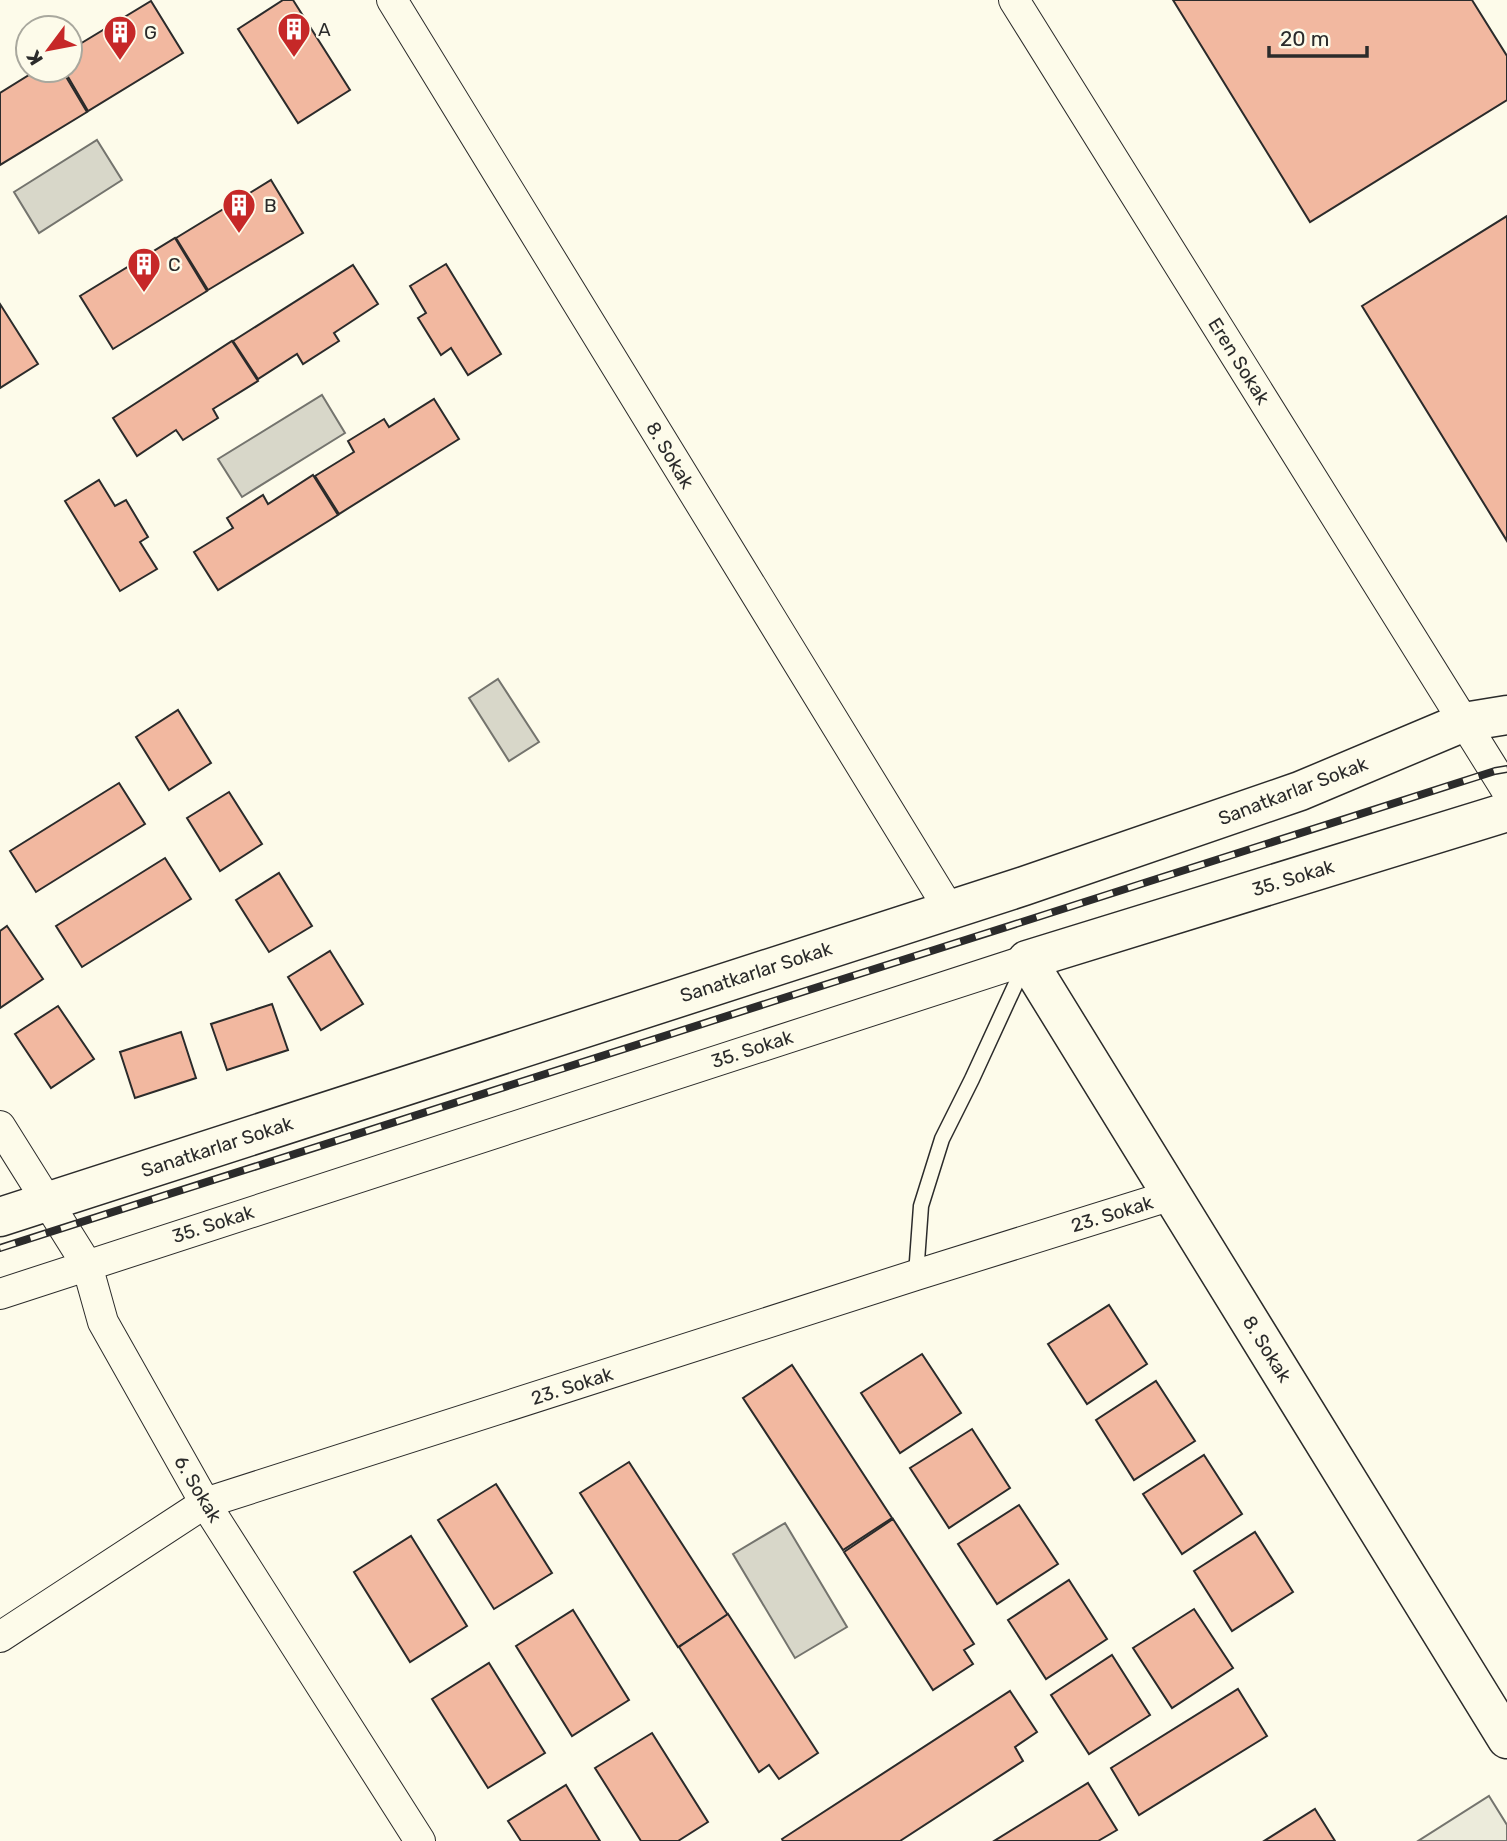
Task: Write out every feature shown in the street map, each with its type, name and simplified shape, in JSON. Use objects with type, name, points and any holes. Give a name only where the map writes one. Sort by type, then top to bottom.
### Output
[{"type":"street","name":"8. Sokak","points":[[392,0],[949,909]]},
{"type":"street","name":"Eren Sokak","points":[[1014,0],[1507,791]]},
{"type":"street","name":"Sanatkarlar Sokak","points":[[0,1217],[1024,886],[1300,791],[1464,722],[1507,715]]},
{"type":"street","name":"35. Sokak","points":[[0,1294],[1027,960],[1507,812]]},
{"type":"street","name":"8. Sokak","points":[[1027,960],[1507,1739]]},
{"type":"street","name":"6. Sokak","points":[[0,1126],[87,1265],[103,1322],[205,1503],[419,1841]]},
{"type":"street","name":"23. Sokak","points":[[0,1637],[205,1503],[1172,1195]]},
{"type":"lane","points":[[916,1275],[921,1206],[942,1139],[1027,960]]},
{"type":"shaded area","points":[[97,140],[122,180],[39,233],[14,192]]},
{"type":"shaded area","points":[[322,395],[345,433],[242,497],[218,459]]},
{"type":"shaded area","points":[[498,679],[539,742],[509,761],[469,698]]},
{"type":"shaded area","points":[[785,1523],[847,1627],[795,1658],[733,1554]]},
{"type":"shaded area","points":[[1489,1796],[1507,1825],[1507,1841],[1418,1841]]},
{"type":"building","name":"A","points":[[283,0],[293,0],[350,90],[298,123],[238,29]]},
{"type":"building","points":[[1173,0],[1472,0],[1507,56],[1507,100],[1310,222]]},
{"type":"building","name":"G","points":[[151,1],[183,53],[88,111],[72,84],[84,84],[84,42]]},
{"type":"building","points":[[14,84],[70,84],[87,112],[0,165],[0,93]]},
{"type":"building","name":"B","points":[[271,180],[303,233],[208,290],[176,238]]},
{"type":"building","points":[[1507,216],[1507,541],[1362,306]]},
{"type":"building","name":"C","points":[[175,238],[207,291],[113,349],[80,296]]},
{"type":"building","points":[[446,264],[501,354],[468,375],[451,348],[441,355],[418,318],[426,313],[410,286]]},
{"type":"building","points":[[353,265],[378,304],[334,333],[339,341],[303,364],[297,354],[258,379],[233,341]]},
{"type":"building","points":[[0,304],[38,364],[0,388]]},
{"type":"building","points":[[232,341],[258,381],[213,409],[218,418],[183,440],[176,430],[137,456],[113,418]]},
{"type":"building","points":[[434,399],[459,439],[339,514],[315,476],[354,452],[348,441],[384,419],[389,427]]},
{"type":"building","points":[[313,475],[338,515],[218,590],[194,552],[233,528],[227,518],[263,495],[268,504]]},
{"type":"building","points":[[99,480],[115,506],[126,500],[148,537],[140,542],[157,569],[120,591],[65,501]]},
{"type":"building","points":[[178,710],[211,763],[169,790],[136,737]]},
{"type":"building","points":[[119,783],[145,824],[36,892],[10,851]]},
{"type":"building","points":[[229,792],[262,844],[220,871],[187,818]]},
{"type":"building","points":[[165,858],[191,899],[82,967],[56,926]]},
{"type":"building","points":[[279,873],[312,926],[269,952],[236,900]]},
{"type":"building","points":[[7,926],[43,979],[0,1008],[0,931]]},
{"type":"building","points":[[330,951],[363,1004],[321,1030],[288,977]]},
{"type":"building","points":[[272,1004],[288,1050],[227,1070],[211,1024]]},
{"type":"building","points":[[58,1006],[94,1059],[51,1088],[15,1034]]},
{"type":"building","points":[[181,1032],[196,1078],[135,1098],[120,1052]]},
{"type":"building","points":[[1109,1305],[1147,1364],[1087,1404],[1048,1344]]},
{"type":"building","points":[[922,1354],[961,1413],[900,1453],[861,1393]]},
{"type":"building","points":[[792,1365],[892,1518],[843,1550],[743,1398]]},
{"type":"building","points":[[1156,1381],[1195,1441],[1134,1480],[1096,1420]]},
{"type":"building","points":[[972,1429],[1010,1488],[949,1528],[910,1468]]},
{"type":"building","points":[[1204,1455],[1242,1514],[1182,1554],[1143,1494]]},
{"type":"building","points":[[629,1462],[728,1615],[678,1647],[580,1493]]},
{"type":"building","points":[[496,1484],[552,1573],[494,1609],[438,1520]]},
{"type":"building","points":[[1019,1505],[1058,1564],[997,1604],[958,1544]]},
{"type":"building","points":[[893,1519],[974,1644],[964,1650],[973,1664],[933,1690],[844,1552]]},
{"type":"building","points":[[1255,1532],[1293,1592],[1232,1631],[1194,1571]]},
{"type":"building","points":[[411,1536],[467,1626],[410,1662],[354,1572]]},
{"type":"building","points":[[1069,1580],[1107,1639],[1046,1679],[1008,1620]]},
{"type":"building","points":[[1194,1609],[1233,1668],[1172,1708],[1133,1648]]},
{"type":"building","points":[[573,1610],[629,1700],[572,1736],[516,1646]]},
{"type":"building","points":[[728,1614],[818,1753],[779,1779],[769,1765],[759,1772],[679,1647]]},
{"type":"building","points":[[1112,1655],[1150,1715],[1089,1754],[1051,1695]]},
{"type":"building","points":[[489,1663],[545,1753],[488,1788],[432,1699]]},
{"type":"building","points":[[1238,1689],[1267,1736],[1139,1815],[1111,1768]]},
{"type":"building","points":[[1010,1691],[1037,1732],[1015,1747],[1023,1761],[900,1841],[783,1841],[782,1839]]},
{"type":"building","points":[[652,1733],[708,1822],[678,1841],[641,1841],[595,1768]]},
{"type":"building","points":[[1088,1783],[1117,1830],[1098,1841],[994,1841]]},
{"type":"building","points":[[566,1785],[600,1841],[521,1841],[508,1821]]},
{"type":"building","points":[[1315,1809],[1335,1841],[1264,1841]]},
{"type":"railway","points":[[0,1248],[1507,769]]},
{"type":"place","name":"A","points":[[294,59]]},
{"type":"place","name":"G","points":[[120,62]]},
{"type":"place","name":"B","points":[[239,235]]},
{"type":"place","name":"C","points":[[144,294]]}]
